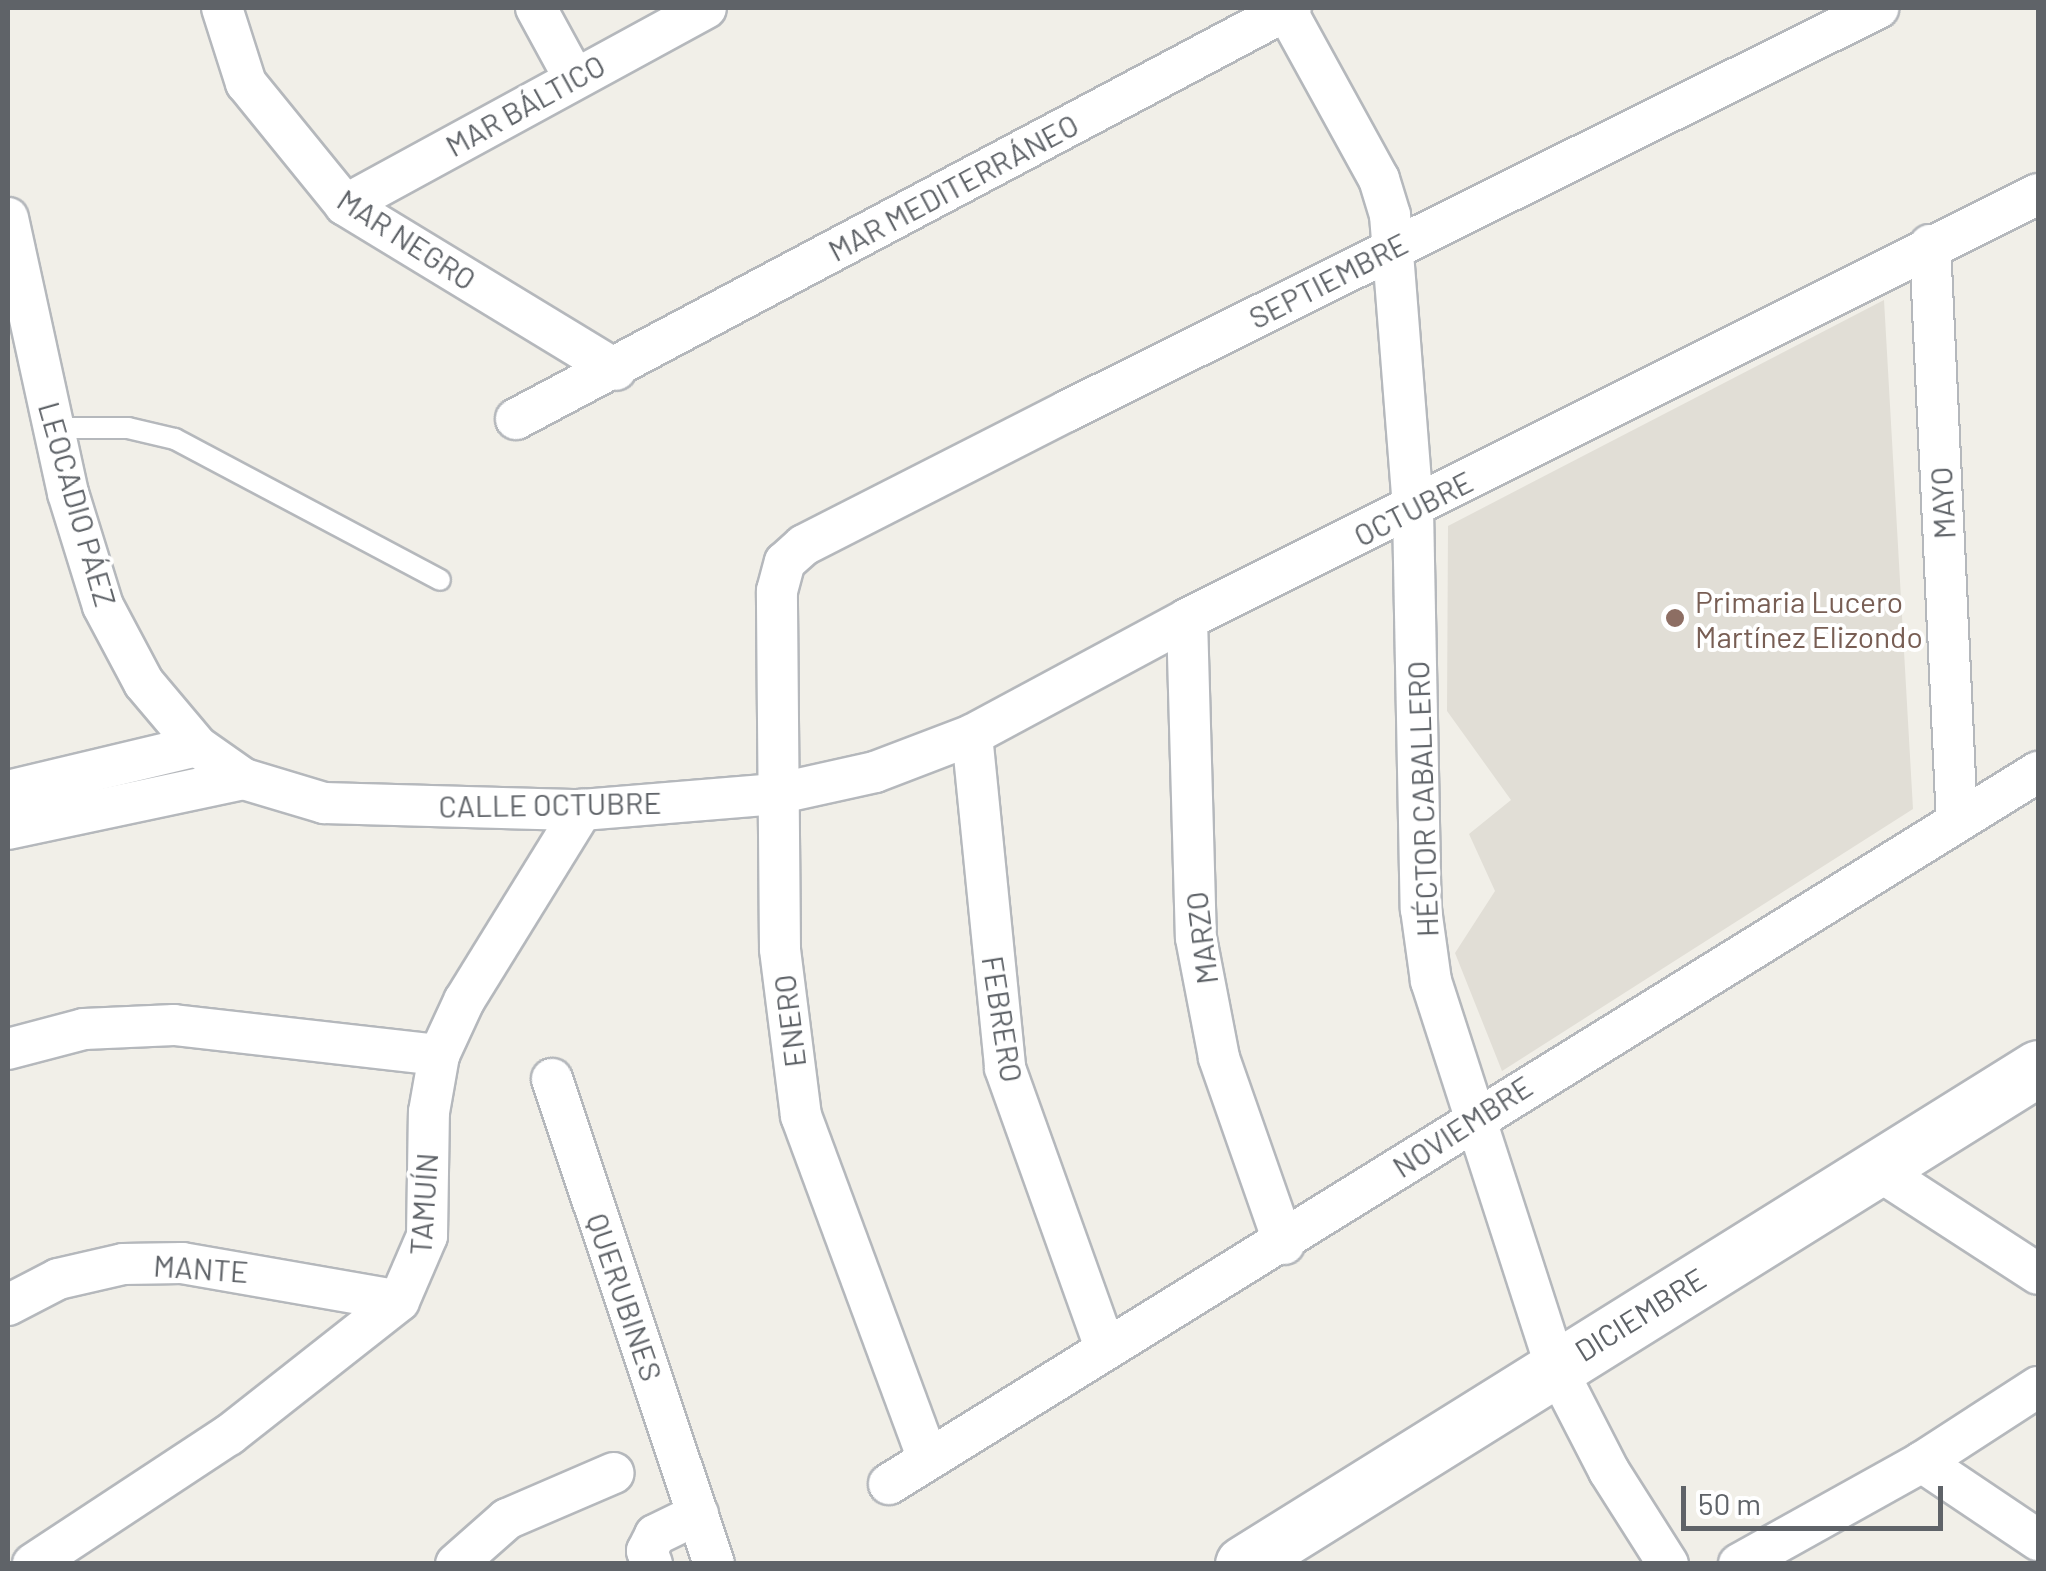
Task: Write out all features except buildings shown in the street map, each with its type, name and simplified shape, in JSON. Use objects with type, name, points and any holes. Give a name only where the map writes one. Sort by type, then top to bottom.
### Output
[{"type":"street","name":"MAR NEGRO","points":[[222,8],[246,83],[345,206],[616,370]]},
{"type":"street","points":[[536,8],[573,76]]},
{"type":"street","name":"MAR BÁLTICO","points":[[345,206],[573,76],[706,8]]},
{"type":"street","name":"SEPTIEMBRE","points":[[785,562],[804,545],[1393,247],[1878,8]]},
{"type":"street","name":"HÉCTOR CABALLERO","points":[[1289,9],[1378,179],[1393,247],[1413,508],[1421,909],[1431,982],[1556,1366],[1609,1472],[1668,1564]]},
{"type":"street","name":"MAR MEDITERRÁNEO","points":[[516,419],[616,370],[1289,9]]},
{"type":"street","name":"OCTUBRE","points":[[776,794],[875,772],[972,735],[1187,619],[2038,194]]},
{"type":"street","name":"LEOCADIO PÁEZ","points":[[8,218],[54,428],[103,606],[144,683],[197,746],[244,779],[324,803]]},
{"type":"street","name":"MAYO","points":[[1930,245],[1957,821]]},
{"type":"street","name":"ENERO","points":[[785,562],[777,591],[780,950],[801,1116],[928,1458]]},
{"type":"street","name":"MARZO","points":[[1187,619],[1196,938],[1219,1058],[1284,1244]]},
{"type":"street","name":"FEBRERO","points":[[972,735],[1005,1068],[1104,1348]]},
{"type":"street","points":[[8,790],[197,746]]},
{"type":"street","name":"NOVIEMBRE","points":[[889,1484],[1104,1348],[1284,1244],[1474,1116],[2038,772]]},
{"type":"street","points":[[8,829],[244,779]]},
{"type":"street","name":"CALLE OCTUBRE","points":[[324,803],[582,810],[776,794]]},
{"type":"street","name":"TAMUÍN","points":[[33,1564],[228,1435],[399,1301],[427,1236],[428,1112],[439,1056],[464,1001],[582,810]]},
{"type":"street","points":[[8,1049],[84,1029],[174,1025],[439,1056]]},
{"type":"street","name":"DICIEMBRE","points":[[1243,1564],[2038,1068]]},
{"type":"street","name":"QUERUBINES","points":[[552,1079],[714,1564]]},
{"type":"street","points":[[1875,1168],[2038,1274]]},
{"type":"street","name":"MANTE","points":[[8,1304],[58,1279],[123,1264],[182,1262],[399,1301]]},
{"type":"street","points":[[1739,1564],[1922,1462],[2038,1387]]},
{"type":"street","points":[[1922,1462],[2038,1540]]},
{"type":"street","points":[[471,1559],[507,1519],[614,1473]]},
{"type":"street","points":[[652,1564],[647,1551],[655,1535],[698,1514]]},
{"type":"lane","points":[[54,428],[128,428],[174,439],[440,580]]},
{"type":"shaded area","name":"Primaria Lucero Martínez Elizondo","points":[[1884,300],[1913,809],[1502,1071],[1455,953],[1495,891],[1469,834],[1511,800],[1447,711],[1448,526]]},
{"type":"place","name":"Primaria Lucero Martínez Elizondo","points":[[1675,618]]}]
